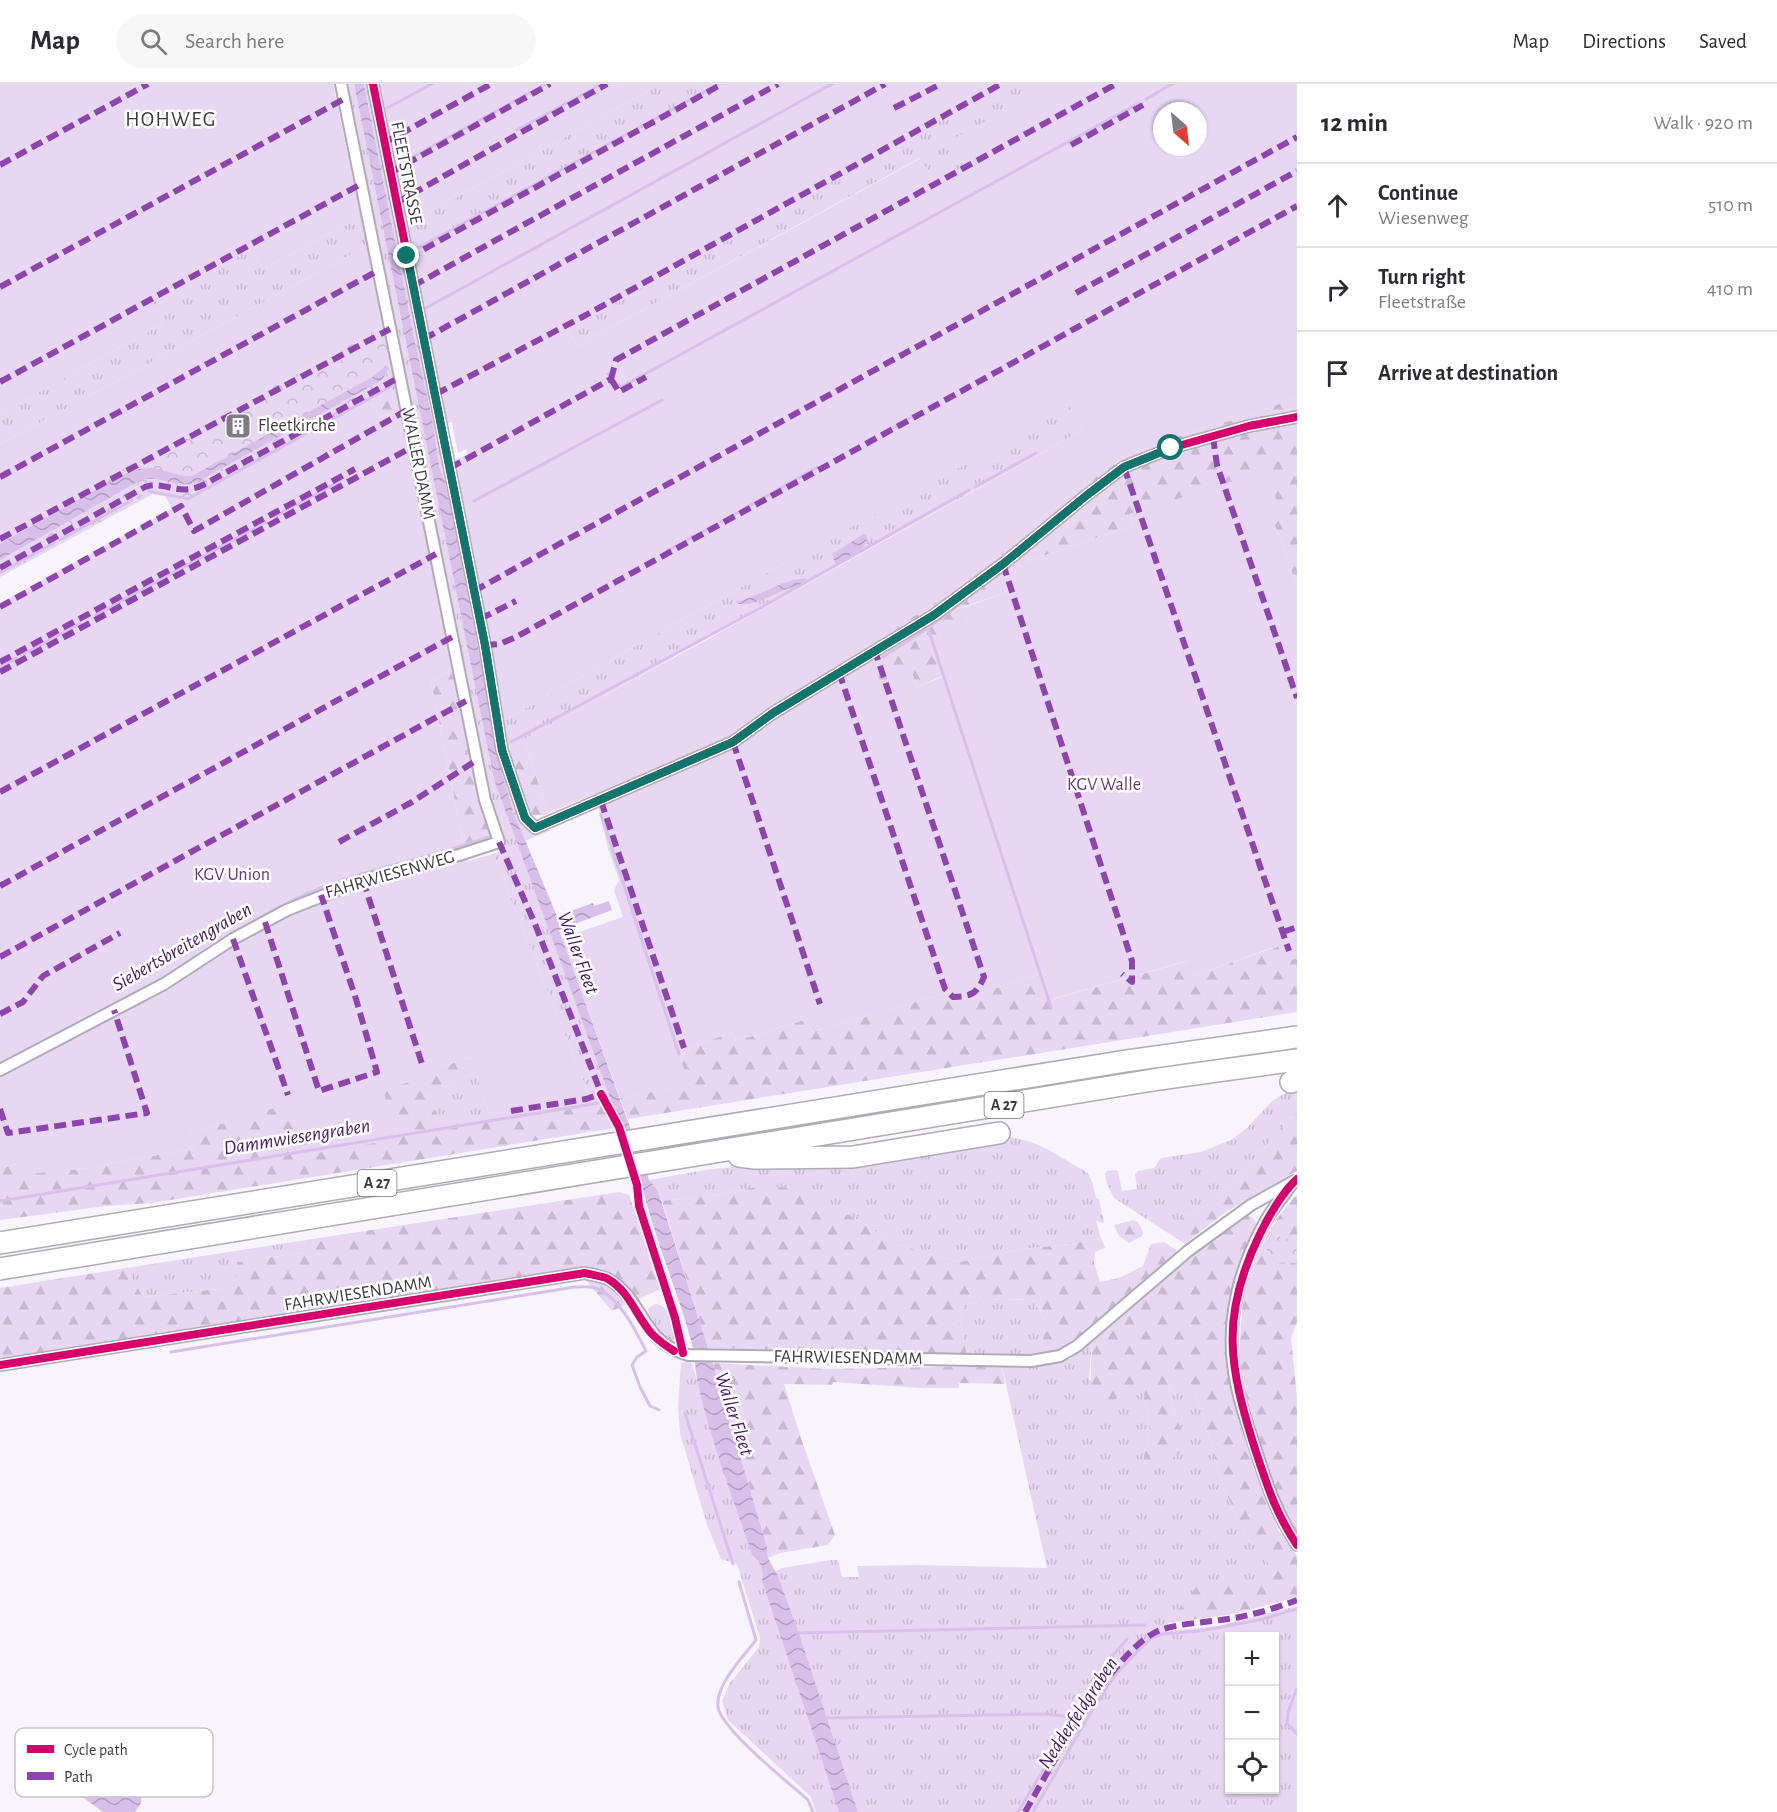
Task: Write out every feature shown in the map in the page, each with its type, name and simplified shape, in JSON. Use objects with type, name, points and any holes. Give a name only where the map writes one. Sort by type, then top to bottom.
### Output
[{"type":"highway","name":"A 27","points":[[0,1244],[1126,1061],[1297,1037]]},
{"type":"highway","name":"A 27","points":[[0,1269],[490,1190],[656,1160],[1159,1079],[1297,1060]]},
{"type":"highway","points":[[711,1152],[755,1158],[853,1157],[999,1133]]},
{"type":"street","name":"WALLER DAMM","points":[[341,84],[485,800],[499,842]]},
{"type":"street","name":"FLEETSTRASSE","points":[[373,84],[485,645],[502,750],[525,818],[535,828],[733,742],[773,713],[934,615],[1003,564],[1124,467],[1171,448],[1250,426],[1297,417]]},
{"type":"street","name":"FAHRWIESENWEG","points":[[0,1070],[164,984],[233,939],[287,910],[363,880],[499,842]]},
{"type":"street","name":"FAHRWIESENDAMM","points":[[0,1365],[585,1273],[606,1278],[621,1290],[638,1311],[651,1333],[675,1351],[688,1355],[1031,1361],[1060,1356],[1077,1346],[1188,1251],[1251,1205],[1296,1180]]},
{"type":"street","points":[[1296,1180],[1265,1222],[1242,1275],[1233,1313],[1233,1364],[1240,1402],[1272,1500],[1281,1520],[1297,1545]]},
{"type":"street","points":[[1251,1205],[1265,1222]]},
{"type":"green space","points":[[0,84],[333,84],[361,217],[263,269],[251,248],[153,302],[163,323],[0,414]]},
{"type":"green space","points":[[345,84],[354,84],[494,780],[622,1127],[614,1128],[602,1107],[592,1102],[493,854],[507,848],[487,783]]},
{"type":"green space","points":[[364,84],[368,84],[521,818],[548,827],[549,831],[525,841],[503,776]]},
{"type":"green space","points":[[381,84],[661,84],[407,225],[395,171]]},
{"type":"green space","points":[[661,84],[720,84],[480,217],[418,280],[407,225]]},
{"type":"green space","name":"KGV Walle","points":[[720,84],[1006,84],[567,329],[577,346],[921,158],[934,183],[967,165],[953,139],[1054,84],[1297,84],[1297,397],[1250,415],[1192,431],[1124,458],[1054,508],[955,590],[868,646],[882,687],[912,673],[917,687],[945,676],[931,637],[968,624],[963,608],[1005,593],[1019,564],[1134,525],[1130,514],[1267,470],[1282,517],[1273,520],[1297,587],[1297,958],[1285,962],[1278,946],[1193,976],[1187,961],[1048,1000],[1040,974],[950,1003],[946,993],[812,1032],[807,1019],[736,1041],[732,1032],[691,1047],[680,1057],[689,1085],[620,1098],[562,938],[623,917],[614,890],[619,880],[608,849],[595,794],[548,813],[524,739],[1083,430],[1070,407],[719,599],[501,722],[486,621],[454,461],[468,454],[466,449],[458,453],[452,422],[447,423],[412,254]]},
{"type":"green space","points":[[1006,84],[1054,84],[954,139],[967,165],[934,183],[920,158],[577,346],[567,329],[812,194],[824,185]]},
{"type":"green space","points":[[361,217],[367,246],[0,444],[0,414],[163,323],[153,302],[251,248],[263,269]]},
{"type":"green space","points":[[367,246],[383,326],[0,537],[0,444]]},
{"type":"green space","points":[[383,326],[396,389],[172,509],[165,496],[153,494],[0,577],[0,537]]},
{"type":"green space","points":[[396,389],[400,411],[379,418],[370,401]]},
{"type":"green space","points":[[1297,397],[1297,587],[1273,520],[1281,517],[1267,471],[1130,514],[1134,525],[1019,564],[1005,593],[963,607],[968,624],[945,675],[917,687],[912,673],[950,988],[868,645],[955,590],[1054,508],[1124,458],[1192,431],[1250,415]]},
{"type":"green space","name":"KGV Union","points":[[370,401],[379,418],[400,411],[453,669],[431,682],[468,861],[493,854],[592,1102],[492,1122],[471,1057],[422,1074],[423,1077],[383,1091],[399,1139],[311,1154],[292,1103],[190,1133],[194,1148],[89,1168],[18,1175],[15,1164],[0,1169],[0,603]]},
{"type":"green space","points":[[1071,406],[1083,430],[507,749],[501,722],[719,599]]},
{"type":"green space","points":[[453,669],[474,775],[492,838],[464,847],[431,682]]},
{"type":"green space","points":[[524,739],[548,813],[544,815],[530,816],[507,749]]},
{"type":"green space","points":[[1279,946],[1285,961],[1297,958],[1297,1012],[628,1119],[620,1098],[688,1085],[680,1057],[691,1047],[732,1032],[736,1041],[807,1019],[812,1032],[946,993],[950,1003],[1040,974],[1049,1000],[1188,961],[1193,976]]},
{"type":"green space","points":[[471,1057],[476,1072],[428,1095],[444,1130],[592,1102],[602,1107],[614,1128],[152,1203],[106,1206],[0,1220],[0,1169],[15,1164],[19,1174],[89,1168],[194,1148],[190,1133],[293,1102],[399,1138],[382,1091]]},
{"type":"green space","points":[[476,1072],[492,1122],[444,1131],[428,1095]]},
{"type":"green space","points":[[1297,1086],[1297,1113],[1289,1118],[1243,1174],[1225,1192],[1182,1218],[1171,1231],[1187,1242],[1185,1244],[1114,1198],[1107,1184],[1105,1174],[1107,1171],[1118,1171],[1122,1191],[1137,1189],[1135,1174],[1138,1171],[1154,1168],[1161,1158],[1201,1152],[1231,1140],[1246,1129],[1272,1101]]},
{"type":"green space","points":[[1297,1113],[1297,1171],[1227,1211],[1187,1242],[1170,1231],[1182,1218],[1225,1192],[1243,1174],[1289,1118]]},
{"type":"green space","points":[[1008,1137],[1037,1144],[1087,1173],[1096,1198],[1099,1199],[1104,1223],[1096,1221],[1101,1238],[1023,1249],[960,1262],[895,1244],[858,1220],[750,1188],[712,1196],[662,1201],[658,1191],[649,1180],[705,1170]]},
{"type":"green space","points":[[783,1187],[804,1193],[858,1220],[895,1244],[960,1262],[1023,1249],[1101,1238],[1105,1248],[1095,1252],[1094,1263],[1100,1282],[1119,1278],[1143,1266],[1151,1244],[1164,1242],[1176,1250],[1175,1257],[1067,1350],[1040,1357],[1046,1322],[1033,1300],[999,1299],[965,1304],[960,1323],[967,1355],[708,1348],[662,1201],[712,1196],[750,1188]]},
{"type":"green space","points":[[619,1192],[629,1195],[661,1289],[612,1311],[584,1278],[177,1343],[174,1332],[0,1358],[0,1288],[126,1268],[143,1297],[237,1287],[237,1262],[301,1253],[306,1240]]},
{"type":"green space","points":[[1297,1194],[1297,1241],[1274,1235],[1297,1263],[1297,1322],[1291,1338],[1297,1398],[1297,1536],[1277,1498],[1250,1416],[1241,1381],[1239,1356],[1243,1295],[1257,1255],[1275,1221]]},
{"type":"green space","points":[[1245,1214],[1255,1221],[1257,1233],[1227,1342],[1229,1375],[1243,1432],[1258,1477],[1279,1531],[1297,1556],[1297,1597],[1233,1614],[1168,1623],[1198,1585],[1229,1581],[1260,1585],[1275,1575],[1263,1554],[1245,1536],[1223,1486],[1202,1413],[1187,1373],[1169,1385],[1175,1417],[1185,1435],[1179,1454],[1151,1469],[1144,1456],[1150,1433],[1144,1392],[1128,1391],[1108,1404],[1090,1397],[1092,1340]]},
{"type":"green space","points":[[1133,1220],[1138,1222],[1143,1232],[1142,1236],[1129,1243],[1119,1236],[1114,1225]]},
{"type":"green space","points":[[1274,1235],[1297,1241],[1297,1263],[1270,1264],[1265,1253]]},
{"type":"green space","points":[[306,1240],[301,1253],[237,1262],[237,1287],[143,1297],[126,1268]]},
{"type":"green space","points":[[999,1299],[1033,1300],[1046,1322],[1040,1357],[967,1355],[960,1323],[965,1304]]},
{"type":"green space","points":[[655,1304],[665,1308],[672,1319],[675,1331],[673,1343],[655,1330],[648,1309]]},
{"type":"green space","points":[[1092,1340],[1089,1379],[1108,1404],[1128,1391],[1144,1391],[1150,1433],[1144,1456],[1185,1435],[1175,1417],[1169,1385],[1187,1372],[1202,1413],[1223,1486],[1245,1536],[1263,1554],[1275,1575],[1260,1586],[1229,1581],[1168,1623],[1168,1631],[1218,1626],[1297,1606],[1297,1812],[858,1812],[799,1633],[778,1576],[774,1572],[782,1568],[831,1560],[838,1560],[842,1577],[859,1577],[857,1566],[1047,1568],[1002,1366],[1041,1364],[1070,1359]]},
{"type":"green space","points":[[691,1362],[752,1555],[761,1566],[762,1581],[839,1812],[816,1812],[811,1797],[728,1720],[722,1701],[730,1683],[759,1647],[760,1637],[737,1564],[721,1559],[707,1525],[680,1433],[678,1407],[681,1363]]},
{"type":"green space","points":[[712,1363],[827,1369],[1002,1366],[1005,1384],[959,1383],[959,1388],[921,1388],[833,1382],[832,1385],[784,1384],[835,1535],[828,1545],[780,1553],[768,1558],[767,1547]]},
{"type":"water","points":[[354,84],[364,84],[432,417],[439,466],[453,518],[503,776],[514,814],[557,916],[593,903],[594,906],[609,901],[612,910],[559,930],[649,1180],[658,1191],[708,1348],[767,1547],[768,1558],[778,1576],[799,1633],[858,1812],[839,1812],[762,1581],[761,1566],[752,1555],[715,1446],[697,1380],[692,1344],[652,1223],[641,1182],[494,780]]},
{"type":"water","points":[[386,365],[389,368],[382,380],[195,483],[141,480],[0,560],[0,544],[122,475],[139,469],[153,468],[183,476],[192,476],[374,376]]},
{"type":"water","points":[[864,534],[867,535],[866,541],[861,550],[836,565],[832,554]]},
{"type":"water","points":[[805,578],[808,581],[760,601],[750,604],[736,602],[787,582]]},
{"type":"water","points":[[82,1797],[142,1797],[141,1803],[135,1812],[103,1812]]},
{"type":"waterway","points":[[387,108],[432,84]]},
{"type":"waterway","points":[[396,166],[546,84]]},
{"type":"waterway","points":[[517,130],[602,84]]},
{"type":"waterway","points":[[418,248],[719,84]]},
{"type":"waterway","points":[[426,308],[832,84]]},
{"type":"waterway","points":[[1146,99],[1172,84]]},
{"type":"waterway","points":[[608,374],[620,387],[623,386],[1139,103]]},
{"type":"waterway","points":[[149,491],[188,499],[392,386]]},
{"type":"waterway","points":[[474,501],[662,400]]},
{"type":"waterway","points":[[889,430],[912,417]]},
{"type":"waterway","points":[[975,487],[1036,453]]},
{"type":"waterway","points":[[721,522],[818,467]]},
{"type":"waterway","points":[[274,517],[340,481]]},
{"type":"waterway","points":[[511,742],[755,611],[969,490]]},
{"type":"waterway","points":[[60,540],[132,500]]},
{"type":"waterway","points":[[96,615],[266,522]]},
{"type":"waterway","points":[[667,551],[713,526]]},
{"type":"waterway","points":[[43,549],[54,543]]},
{"type":"waterway","points":[[5,570],[41,550]]},
{"type":"waterway","points":[[883,657],[928,628],[994,577]]},
{"type":"waterway","points":[[24,654],[81,623]]},
{"type":"waterway","points":[[928,628],[1051,1007]]},
{"type":"waterway","points":[[0,667],[16,658]]},
{"type":"waterway","points":[[601,815],[679,1054]]},
{"type":"waterway","name":"Siebertsbreitengraben","points":[[173,972],[254,921],[304,895],[349,878],[488,837]]},
{"type":"waterway","name":"Siebertsbreitengraben","points":[[108,1008],[165,977]]},
{"type":"waterway","name":"Dammwiesengraben","points":[[0,1201],[599,1103]]},
{"type":"waterway","points":[[171,1352],[575,1287],[590,1287],[611,1298],[619,1306],[637,1334],[646,1351],[637,1357],[632,1365],[650,1406],[659,1410]]},
{"type":"waterway","points":[[685,1413],[733,1564]]},
{"type":"waterway","points":[[739,1582],[756,1640],[726,1680],[718,1698],[718,1707],[731,1729],[757,1756],[808,1800],[813,1812]]},
{"type":"waterway","name":"Nedderfeldgraben","points":[[1033,1812],[1094,1707],[1117,1673],[1150,1639],[1162,1634],[1200,1631],[1259,1620],[1297,1609]]},
{"type":"waterway","points":[[796,1633],[1145,1625]]},
{"type":"waterway","points":[[1018,1812],[1109,1660],[1127,1639]]},
{"type":"waterway","points":[[1296,1690],[1287,1723],[1297,1734]]},
{"type":"waterway","points":[[824,1718],[1044,1714],[1074,1717]]},
{"type":"marked path","points":[[0,165],[148,84]]},
{"type":"marked path","points":[[384,143],[491,84]]},
{"type":"marked path","points":[[390,173],[550,84]]},
{"type":"marked path","points":[[396,203],[607,84]]},
{"type":"marked path","points":[[407,256],[417,253],[722,84]]},
{"type":"marked path","points":[[413,286],[778,84]]},
{"type":"marked path","points":[[424,339],[885,84]]},
{"type":"marked path","points":[[894,108],[941,84]]},
{"type":"marked path","points":[[436,394],[586,315],[1001,84]]},
{"type":"marked path","points":[[611,379],[616,360],[1116,84]]},
{"type":"marked path","points":[[0,287],[344,99]]},
{"type":"marked path","points":[[1071,145],[1143,105]]},
{"type":"marked path","points":[[474,591],[1297,137]]},
{"type":"marked path","points":[[1076,293],[1297,171]]},
{"type":"marked path","points":[[0,382],[361,184]]},
{"type":"marked path","points":[[485,645],[500,644],[516,637],[1297,206]]},
{"type":"marked path","points":[[0,477],[379,270]]},
{"type":"marked path","points":[[0,539],[390,329]]},
{"type":"marked path","points":[[0,568],[145,487],[159,485],[186,489],[203,485],[400,377]]},
{"type":"marked path","points":[[611,379],[619,392],[646,377]]},
{"type":"marked path","points":[[450,468],[611,379]]},
{"type":"marked path","points":[[0,607],[181,506],[194,531],[407,410]]},
{"type":"marked path","points":[[1213,437],[1217,465],[1297,698]]},
{"type":"marked path","points":[[0,672],[414,446]]},
{"type":"marked path","points":[[1124,467],[1289,951]]},
{"type":"marked path","points":[[0,662],[355,469]]},
{"type":"marked path","points":[[0,792],[436,554]]},
{"type":"marked path","points":[[1003,564],[1132,961],[1132,982],[1122,974]]},
{"type":"marked path","points":[[480,619],[516,601]]},
{"type":"marked path","points":[[0,886],[452,637]]},
{"type":"marked path","points":[[839,672],[945,989],[953,997],[969,995],[976,991],[984,977],[875,651]]},
{"type":"marked path","points":[[0,957],[466,701]]},
{"type":"marked path","points":[[733,742],[820,1004]]},
{"type":"marked path","points":[[339,842],[412,802],[477,760]]},
{"type":"marked path","points":[[601,801],[684,1048]]},
{"type":"marked path","points":[[499,842],[535,924],[603,1098]]},
{"type":"marked path","points":[[363,880],[422,1064]]},
{"type":"marked path","points":[[265,922],[319,1091],[377,1072],[356,999],[321,895]]},
{"type":"marked path","points":[[1283,932],[1297,927]]},
{"type":"marked path","points":[[0,1014],[23,1002],[43,976],[120,933]]},
{"type":"marked path","points":[[233,939],[288,1095]]},
{"type":"marked path","points":[[0,1109],[8,1133],[147,1113],[114,1010]]},
{"type":"marked path","points":[[511,1111],[586,1099],[601,1094]]},
{"type":"marked path","points":[[1025,1812],[1086,1709],[1105,1682],[1144,1639],[1163,1629],[1240,1617],[1297,1600]]},
{"type":"cycle path","points":[[373,84],[485,645],[502,750],[525,818],[535,828],[733,742],[773,713],[934,615],[1003,564],[1124,467],[1171,448],[1249,426],[1297,417]]},
{"type":"cycle path","points":[[601,1094],[619,1127],[637,1185],[639,1206],[675,1318],[683,1353]]},
{"type":"cycle path","points":[[1297,1179],[1271,1214],[1247,1265],[1238,1292],[1233,1342],[1239,1392],[1255,1449],[1277,1510],[1297,1545]]},
{"type":"cycle path","points":[[0,1365],[585,1273],[606,1278],[616,1284],[652,1334],[674,1351]]},
{"type":"place","name":"Fleetkirche","points":[[238,426]]},
{"type":"district","name":"HOHWEG","points":[[171,119]]},
{"type":"route","points":[[407,256],[485,645],[502,750],[525,818],[535,828],[733,742],[773,713],[934,615],[1003,564],[1124,467],[1171,448]]},
{"type":"water label","name":"Waller Fleet","points":[[578,953]]},
{"type":"water label","name":"Waller Fleet","points":[[734,1414]]}]
